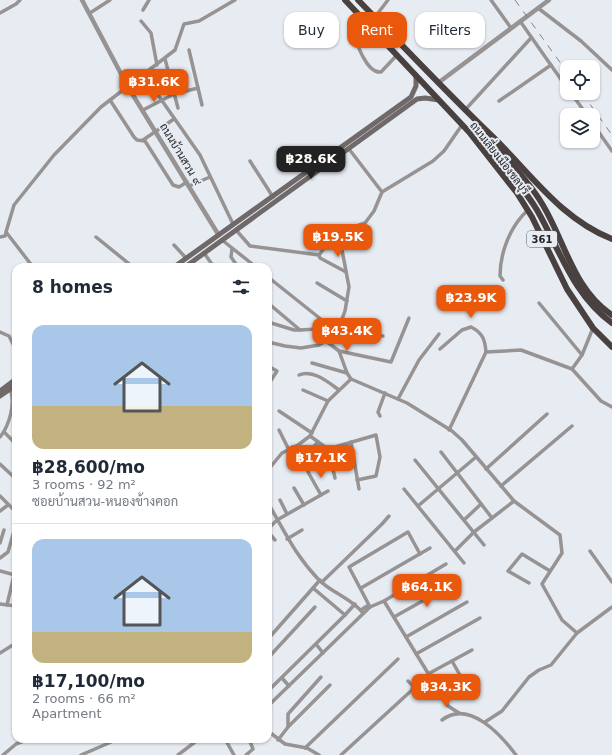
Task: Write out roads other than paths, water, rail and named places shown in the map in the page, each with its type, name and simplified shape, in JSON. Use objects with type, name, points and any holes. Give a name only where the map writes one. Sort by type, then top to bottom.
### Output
[{"type":"highway","name":"ถนนเลี่ยงเมืองชลบุรี","points":[[345,0],[356,12]]},
{"type":"highway","name":"ถนนเลี่ยงเมืองชลบุรี","points":[[358,0],[370,12]]},
{"type":"highway","name":"ถนนเลี่ยงเมืองชลบุรี","points":[[390,48],[469,132],[517,193],[528,210],[567,289],[593,328],[612,348]]},
{"type":"highway","name":"ถนนเลี่ยงเมืองชลบุรี","points":[[405,48],[466,113],[493,138],[562,209],[592,230],[612,239]]},
{"type":"highway","points":[[466,113],[530,186],[542,203],[576,272],[587,290],[612,315]]},
{"type":"highway","points":[[469,132],[507,170],[527,195],[544,224],[568,274],[584,296],[602,316],[612,323]]},
{"type":"main road","points":[[179,263],[411,97],[416,86],[416,75]]},
{"type":"main road","points":[[191,263],[417,99],[425,98],[439,100]]},
{"type":"main road","points":[[218,234],[222,240]]},
{"type":"main road","points":[[0,391],[12,382]]},
{"type":"main road","points":[[0,396],[10,389]]},
{"type":"street","points":[[0,12],[16,4],[20,0]]},
{"type":"street","name":"ถนนบ้านสวน ๙","points":[[82,0],[128,86],[218,234]]},
{"type":"street","points":[[90,13],[110,0]]},
{"type":"street","points":[[143,10],[149,0]]},
{"type":"street","points":[[0,237],[5,236],[14,205],[20,194],[90,116],[157,65],[178,46],[181,29],[184,24],[199,21],[235,0]]},
{"type":"street","points":[[379,12],[388,0]]},
{"type":"street","points":[[491,0],[511,28]]},
{"type":"street","points":[[438,83],[549,0]]},
{"type":"street","points":[[538,8],[581,41],[612,70]]},
{"type":"street","points":[[141,21],[151,33],[157,65]]},
{"type":"street","points":[[520,21],[560,78]]},
{"type":"street","points":[[466,113],[531,38]]},
{"type":"street","points":[[358,48],[369,66],[375,71],[381,72],[397,55]]},
{"type":"street","points":[[189,50],[202,105]]},
{"type":"street","points":[[164,59],[178,108]]},
{"type":"street","points":[[499,101],[551,66]]},
{"type":"street","points":[[151,85],[197,150],[233,224]]},
{"type":"street","points":[[143,110],[174,94],[198,88]]},
{"type":"street","points":[[110,100],[137,140],[143,140],[174,119]]},
{"type":"street","points":[[319,255],[333,237],[365,223],[374,211],[382,192],[433,161],[444,151],[462,125]]},
{"type":"street","points":[[600,134],[612,151]]},
{"type":"street","points":[[143,140],[173,185],[179,187],[210,177]]},
{"type":"street","points":[[348,149],[382,192]]},
{"type":"street","points":[[250,161],[273,197]]},
{"type":"street","points":[[503,280],[500,276],[502,253],[518,222],[528,210]]},
{"type":"street","points":[[236,230],[250,246],[319,255],[346,272]]},
{"type":"street","points":[[6,232],[30,263]]},
{"type":"street","points":[[272,343],[301,348],[319,345],[336,335],[347,301],[349,287],[339,235]]},
{"type":"street","points":[[96,237],[128,263]]},
{"type":"street","points":[[222,240],[251,263]]},
{"type":"street","points":[[174,245],[186,258]]},
{"type":"street","points":[[232,249],[231,257],[235,263]]},
{"type":"street","points":[[204,253],[211,263]]},
{"type":"street","points":[[272,280],[337,332],[383,336]]},
{"type":"street","points":[[317,283],[347,301]]},
{"type":"street","points":[[539,303],[582,355]]},
{"type":"street","points":[[272,306],[300,330]]},
{"type":"street","points":[[326,341],[339,351],[391,362],[409,318]]},
{"type":"street","points":[[272,323],[294,330],[317,329],[323,320]]},
{"type":"street","points":[[440,349],[462,330],[471,327],[478,330],[484,338],[486,352],[449,430]]},
{"type":"street","points":[[572,370],[582,355],[593,328]]},
{"type":"street","points":[[0,332],[9,336],[12,342]]},
{"type":"street","points":[[398,399],[419,360],[439,334]]},
{"type":"street","points":[[486,352],[521,350],[572,370],[601,401],[612,407]]},
{"type":"street","points":[[339,351],[347,373],[352,379],[398,399],[449,430],[462,440],[514,501],[560,535],[562,553],[542,584],[562,620],[577,633]]},
{"type":"street","points":[[312,364],[347,373]]},
{"type":"street","points":[[272,368],[277,371],[272,379]]},
{"type":"street","points":[[299,375],[303,373],[315,375],[339,390]]},
{"type":"street","points":[[272,465],[282,453],[289,450],[311,434],[328,401],[352,379]]},
{"type":"street","points":[[10,389],[12,394]]},
{"type":"street","points":[[303,390],[328,401]]},
{"type":"street","points":[[380,416],[378,412],[385,393]]},
{"type":"street","points":[[0,437],[4,432],[9,419],[12,402]]},
{"type":"street","points":[[279,410],[328,449],[335,478]]},
{"type":"street","points":[[486,469],[547,414]]},
{"type":"street","points":[[501,486],[572,426]]},
{"type":"street","points":[[279,430],[289,450]]},
{"type":"street","points":[[4,432],[12,440]]},
{"type":"street","points":[[328,449],[376,435],[380,457],[376,476],[357,480]]},
{"type":"street","points":[[299,463],[318,442]]},
{"type":"street","points":[[351,442],[359,489]]},
{"type":"street","points":[[441,452],[492,518]]},
{"type":"street","points":[[418,506],[439,490],[476,457]]},
{"type":"street","points":[[415,460],[484,545]]},
{"type":"street","points":[[0,464],[12,474]]},
{"type":"street","points":[[308,472],[321,495]]},
{"type":"street","points":[[294,488],[304,505]]},
{"type":"street","points":[[404,489],[464,562]]},
{"type":"street","points":[[272,525],[277,520],[328,491]]},
{"type":"street","points":[[0,496],[12,508]]},
{"type":"street","points":[[280,500],[287,514]]},
{"type":"street","points":[[454,551],[474,532],[514,501]]},
{"type":"street","points":[[0,511],[8,504]]},
{"type":"street","points":[[464,520],[481,504]]},
{"type":"street","points":[[272,511],[295,552],[321,581],[355,604],[362,612]]},
{"type":"street","points":[[272,634],[313,588],[389,516]]},
{"type":"street","points":[[0,543],[4,530]]},
{"type":"street","points":[[287,539],[302,530]]},
{"type":"street","points":[[370,606],[349,567],[408,532],[420,554]]},
{"type":"street","points":[[272,537],[275,540]]},
{"type":"street","points":[[0,558],[8,552],[12,538]]},
{"type":"street","points":[[361,588],[430,548]]},
{"type":"street","points":[[590,551],[612,582]]},
{"type":"street","points":[[529,583],[508,571],[522,554],[550,571]]},
{"type":"street","points":[[272,701],[362,612],[370,606],[384,601],[446,564]]},
{"type":"street","points":[[0,571],[12,574]]},
{"type":"street","points":[[394,617],[452,585]]},
{"type":"street","points":[[7,605],[12,586]]},
{"type":"street","points":[[313,588],[345,615]]},
{"type":"street","points":[[384,601],[448,706],[459,713],[485,722],[505,740],[516,755]]},
{"type":"street","points":[[406,636],[467,602]]},
{"type":"street","points":[[0,604],[12,606]]},
{"type":"street","points":[[272,687],[355,604]]},
{"type":"street","points":[[272,654],[315,607]]},
{"type":"street","points":[[485,722],[502,711],[529,677],[538,670],[551,666],[577,633],[612,607]]},
{"type":"street","points":[[416,654],[480,618]]},
{"type":"street","points":[[316,644],[322,653]]},
{"type":"street","points":[[0,653],[12,646]]},
{"type":"street","points":[[428,674],[472,650]]},
{"type":"street","points":[[305,748],[398,659]]},
{"type":"street","points":[[452,661],[461,677]]},
{"type":"street","points":[[288,728],[288,714],[321,677]]},
{"type":"street","points":[[282,678],[289,686]]},
{"type":"street","points":[[341,755],[412,690],[412,686],[408,682]]},
{"type":"street","points":[[278,740],[330,685]]},
{"type":"street","points":[[442,720],[448,715],[459,713]]},
{"type":"street","points":[[272,735],[285,744],[305,748],[319,755]]},
{"type":"street","points":[[3,755],[19,743]]},
{"type":"street","points":[[81,755],[109,743]]},
{"type":"street","points":[[178,755],[193,743]]},
{"type":"street","points":[[228,743],[234,755]]},
{"type":"street","points":[[246,755],[253,749],[251,743]]},
{"type":"railway","points":[[515,0],[560,62]]},
{"type":"railway","points":[[587,100],[612,135]]}]
